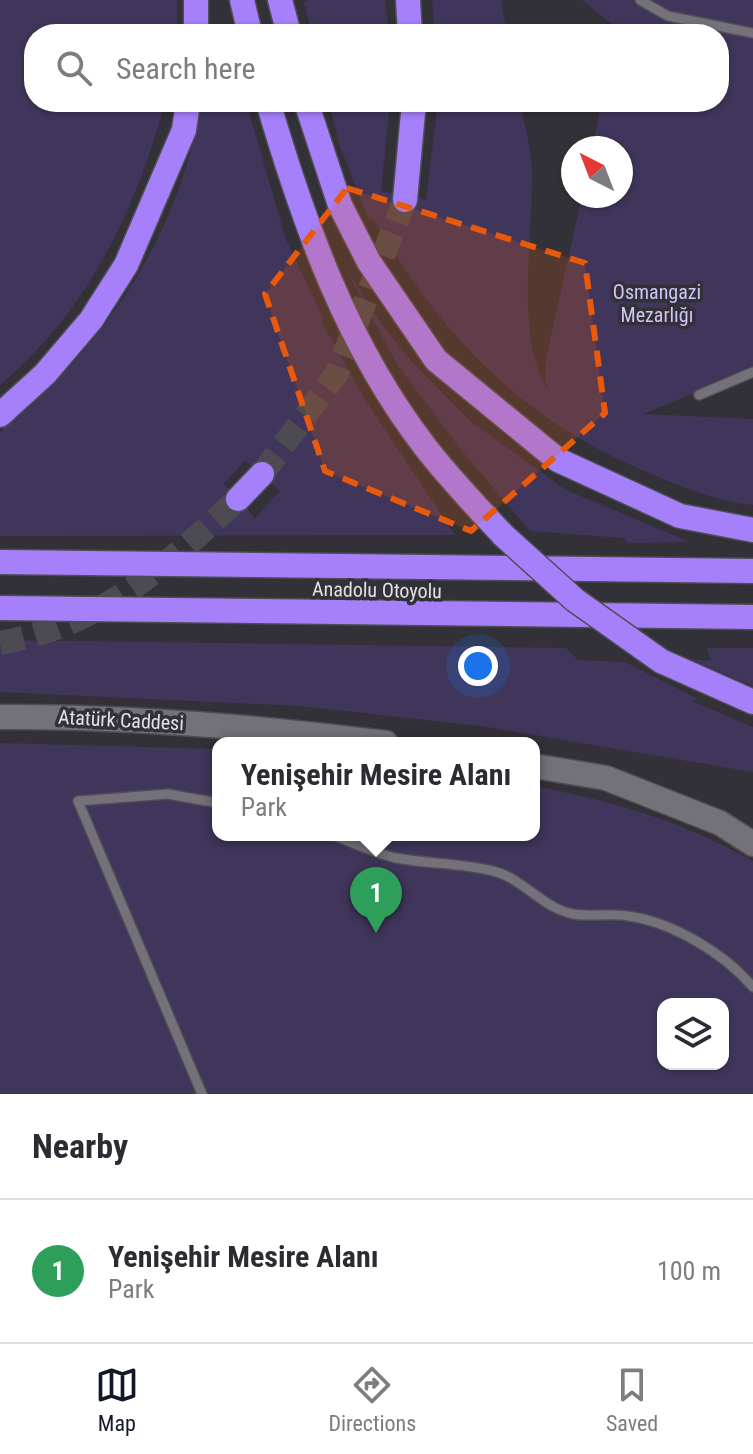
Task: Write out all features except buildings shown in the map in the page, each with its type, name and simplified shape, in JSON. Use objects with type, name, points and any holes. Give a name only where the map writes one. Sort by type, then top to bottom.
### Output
[{"type":"highway","points":[[196,0],[196,24]]},
{"type":"highway","points":[[242,0],[248,24]]},
{"type":"highway","points":[[280,0],[286,24]]},
{"type":"highway","points":[[408,0],[409,24]]},
{"type":"highway","points":[[0,415],[45,374],[91,320],[126,265],[184,130],[187,112]]},
{"type":"highway","points":[[271,112],[300,209],[340,306],[425,447],[503,535],[575,600],[661,661],[753,702]]},
{"type":"highway","points":[[309,112],[340,205],[403,315],[436,360],[558,460],[680,516],[753,530]]},
{"type":"highway","points":[[405,200],[413,112]]},
{"type":"highway","points":[[238,499],[262,474]]},
{"type":"highway","name":"Anadolu Otoyolu","points":[[0,562],[753,571]]},
{"type":"highway","name":"Anadolu Otoyolu","points":[[0,608],[753,617]]},
{"type":"street","name":"Atatürk Caddesi","points":[[0,717],[75,716],[267,728],[338,737]]},
{"type":"street","points":[[540,767],[606,778],[720,823],[753,844]]},
{"type":"lane","points":[[647,2],[668,16],[708,24]]},
{"type":"lane","points":[[729,28],[753,33]]},
{"type":"lane","points":[[699,395],[753,372]]},
{"type":"lane","points":[[202,1094],[78,801],[168,794],[212,802]]},
{"type":"lane","points":[[350,841],[394,857],[493,871],[515,880],[556,908],[576,915],[593,912],[631,916],[663,924],[696,942],[753,987]]},
{"type":"highlighted area","points":[[347,188],[585,263],[605,413],[471,531],[325,471],[265,294]]},
{"type":"green space","points":[[0,0],[177,0],[177,24],[24,24],[24,112],[162,112],[139,182],[104,257],[58,325],[0,385]]},
{"type":"green space","points":[[385,0],[388,24],[310,24],[304,2]]},
{"type":"green space","points":[[432,0],[501,0],[505,24],[434,24]]},
{"type":"green space","name":"Osmangazi Mezarlığı","points":[[582,0],[753,0],[753,369],[643,414],[753,419],[753,505],[690,489],[607,454],[526,402],[491,372],[428,301],[373,218],[369,220],[339,144],[331,112],[389,112],[381,191],[426,200],[437,112],[522,112],[532,169],[529,316],[539,371],[550,392],[545,380],[546,359],[579,208],[633,208],[633,136],[595,136],[600,112],[729,112],[729,24],[612,24]]},
{"type":"green space","points":[[199,112],[249,112],[286,240],[324,320],[321,321],[364,398],[455,535],[0,536],[0,432],[72,364],[103,326],[156,243],[176,198]],"holes":[[[245,460],[280,491],[255,518],[224,484]]]},
{"type":"green space","points":[[342,262],[378,319],[410,360],[470,421],[566,490],[690,542],[628,543],[624,538],[530,531],[462,451],[397,364]]},
{"type":"green space","points":[[0,640],[566,648],[578,660],[625,662],[696,698],[694,702],[753,727],[753,772],[481,726],[301,706],[0,692]]},
{"type":"green space","points":[[707,648],[753,648],[753,686],[690,659],[711,661]]},
{"type":"green space","points":[[0,743],[212,749],[212,841],[540,841],[540,787],[647,814],[699,834],[753,861],[753,1094],[0,1094]]},
{"type":"tunnel","points":[[262,474],[337,373],[405,200]]},
{"type":"tunnel","points":[[0,643],[71,622],[130,590],[184,548],[238,499]]},
{"type":"place","name":"Yenişehir Mesire Alanı","points":[[376,933]]}]
